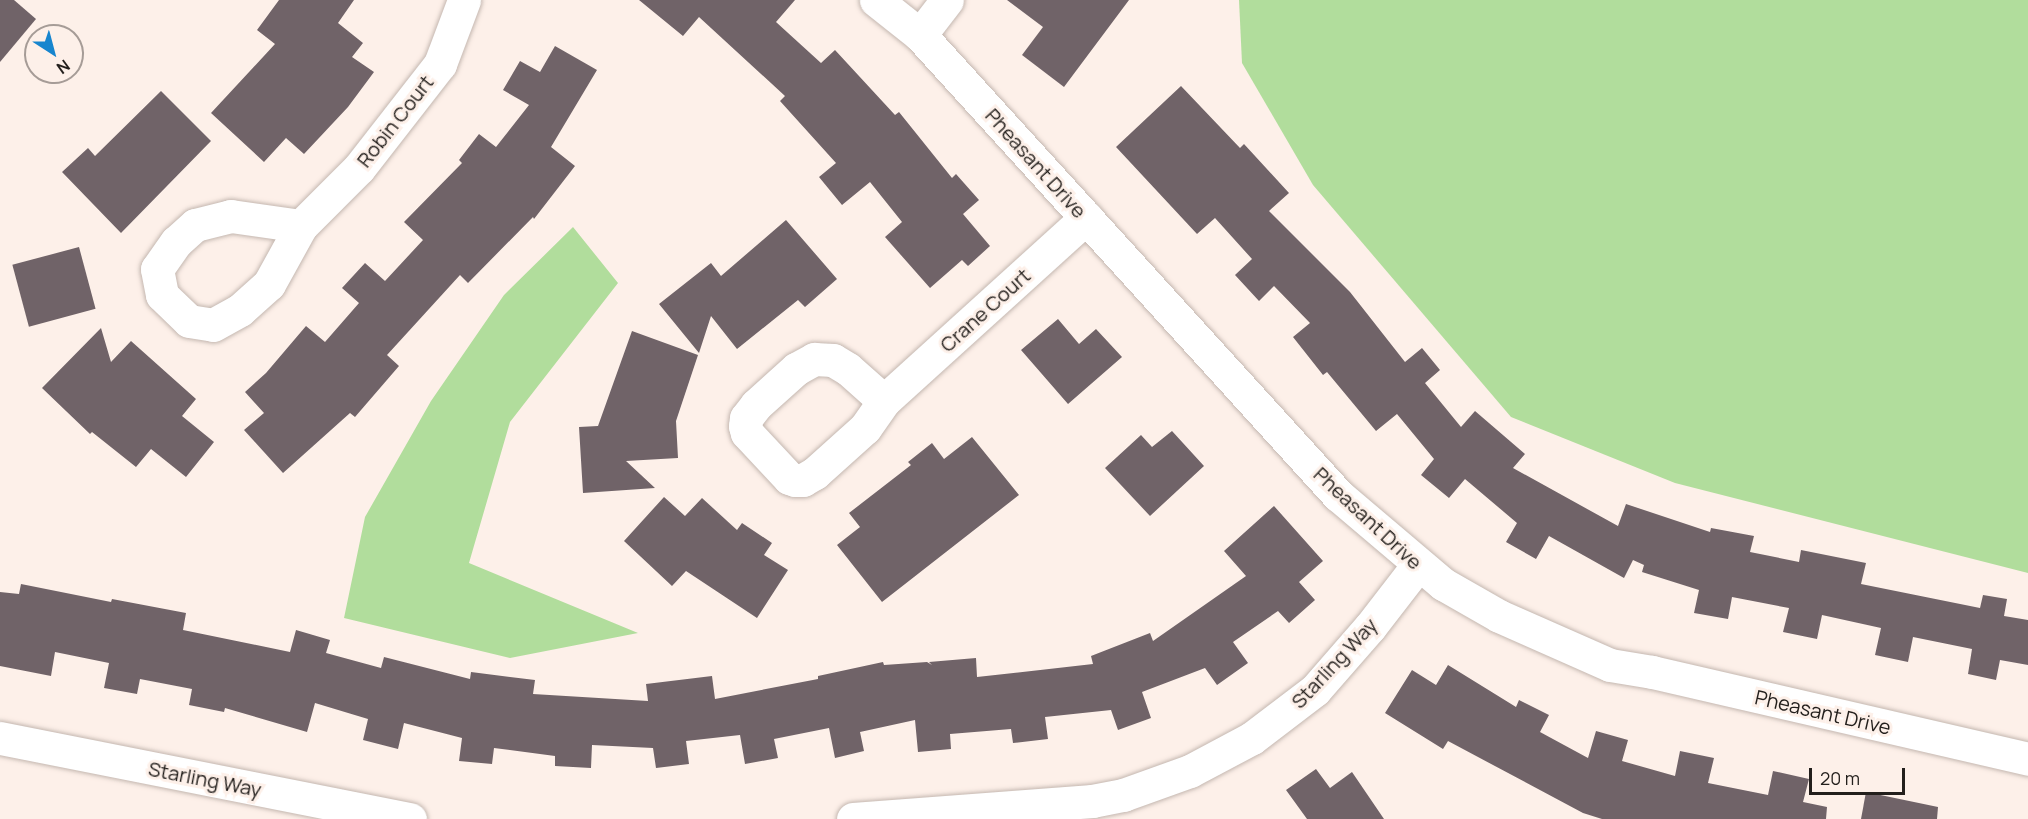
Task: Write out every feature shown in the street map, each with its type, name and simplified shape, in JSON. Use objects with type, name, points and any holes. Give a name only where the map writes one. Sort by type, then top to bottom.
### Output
[{"type":"street","name":"Robin Court","points":[[301,226],[358,168],[440,64],[464,0]]},
{"type":"street","name":"Pheasant Drive","points":[[876,0],[920,35],[1338,495],[1418,565],[1470,601],[1610,665],[2028,759]]},
{"type":"street","points":[[920,35],[947,0]]},
{"type":"street","name":"Crane Court","points":[[884,402],[1086,218]]},
{"type":"street","name":"Starling Way","points":[[853,819],[1092,801],[1123,795],[1190,771],[1252,738],[1315,690],[1363,636],[1418,565]]},
{"type":"street","name":"Starling Way","points":[[0,738],[410,819]]},
{"type":"green space","points":[[1239,0],[2028,0],[2028,573],[1675,483],[1511,417],[1313,185],[1242,63]]},
{"type":"green space","points":[[573,227],[618,283],[510,422],[469,563],[638,633],[510,658],[344,618],[365,517],[431,401],[504,295]]},
{"type":"building","points":[[0,0],[14,0],[36,19],[32,24],[24,24],[24,33],[0,62]]},
{"type":"building","points":[[279,0],[354,0],[338,23],[363,43],[352,57],[374,72],[348,107],[304,154],[286,138],[264,162],[211,113],[275,44],[257,30]]},
{"type":"building","points":[[639,0],[795,0],[776,22],[821,63],[835,50],[895,115],[899,112],[952,178],[956,174],[979,200],[963,214],[990,246],[968,266],[962,260],[930,288],[885,237],[902,222],[870,182],[842,205],[819,177],[836,163],[780,101],[785,96],[699,17],[683,36]]},
{"type":"building","points":[[1007,0],[1129,0],[1064,87],[1022,55],[1043,27]]},
{"type":"building","points":[[555,46],[597,70],[551,147],[575,166],[534,219],[533,217],[468,283],[460,275],[387,355],[399,366],[355,417],[350,413],[283,473],[244,430],[264,413],[245,392],[266,373],[306,326],[325,342],[359,303],[342,288],[365,263],[385,281],[423,240],[404,222],[462,163],[459,160],[479,134],[496,147],[529,105],[503,90],[520,61],[540,72]]},
{"type":"building","points":[[1181,86],[1240,148],[1244,144],[1289,193],[1269,211],[1350,292],[1405,362],[1422,348],[1440,370],[1425,383],[1461,427],[1475,411],[1525,454],[1513,468],[1618,526],[1626,504],[1710,532],[1711,528],[1754,536],[1750,552],[1799,562],[1801,550],[1866,563],[1861,584],[1980,608],[1983,595],[2007,599],[2004,616],[2028,620],[2028,665],[2000,660],[1996,680],[1968,674],[1972,649],[1913,637],[1908,662],[1875,655],[1881,628],[1822,615],[1817,639],[1783,632],[1789,608],[1732,597],[1728,619],[1694,613],[1699,590],[1642,572],[1644,565],[1633,560],[1624,578],[1549,536],[1536,559],[1506,542],[1517,523],[1465,479],[1449,498],[1421,475],[1434,459],[1397,414],[1376,431],[1327,372],[1323,375],[1293,337],[1310,323],[1274,286],[1259,301],[1235,275],[1252,259],[1215,218],[1197,234],[1116,147]]},
{"type":"building","points":[[161,91],[211,141],[121,233],[62,172],[88,148],[95,156]]},
{"type":"building","points":[[786,220],[837,279],[805,307],[798,300],[737,349],[711,316],[699,353],[659,304],[711,263],[721,276]]},
{"type":"building","points":[[79,247],[96,309],[29,327],[12,265]]},
{"type":"building","points":[[1058,319],[1079,344],[1096,329],[1122,357],[1068,404],[1021,350]]},
{"type":"building","points":[[101,328],[111,362],[131,341],[196,399],[182,416],[214,442],[186,477],[151,449],[136,467],[92,432],[90,434],[42,388]]},
{"type":"building","points":[[632,331],[698,355],[676,421],[678,458],[626,461],[655,488],[583,493],[579,427],[598,426]]},
{"type":"building","points":[[1172,431],[1204,466],[1150,516],[1105,468],[1141,435],[1152,447]]},
{"type":"building","points":[[972,437],[1019,495],[882,602],[837,545],[860,527],[849,513],[911,465],[908,462],[932,443],[944,459]]},
{"type":"building","points":[[664,497],[685,516],[702,498],[737,530],[742,523],[772,543],[764,555],[788,570],[757,618],[686,571],[672,586],[624,541]]},
{"type":"building","points":[[1274,506],[1323,561],[1299,582],[1315,600],[1289,623],[1278,611],[1233,642],[1248,663],[1217,685],[1205,668],[1142,692],[1151,718],[1118,730],[1111,710],[1045,717],[1048,739],[1013,743],[1011,729],[950,734],[951,749],[918,752],[915,720],[860,732],[864,751],[835,758],[829,728],[774,739],[778,758],[745,764],[740,735],[686,741],[689,764],[656,768],[653,748],[592,745],[591,768],[555,766],[555,756],[494,748],[492,764],[459,761],[462,738],[404,723],[398,749],[363,740],[368,719],[315,703],[307,732],[225,708],[224,712],[189,705],[192,689],[140,679],[137,694],[104,688],[109,663],[55,652],[51,676],[0,666],[0,592],[19,594],[21,584],[111,602],[112,599],[186,613],[183,630],[290,652],[296,630],[330,640],[326,653],[381,668],[384,657],[470,679],[471,672],[535,680],[533,694],[648,701],[646,684],[712,676],[715,699],[818,679],[818,676],[883,662],[884,665],[927,662],[932,665],[929,662],[976,658],[977,677],[1093,664],[1091,656],[1150,633],[1153,641],[1246,576],[1224,551]]},
{"type":"building","points":[[1448,665],[1516,707],[1519,700],[1549,715],[1540,732],[1588,758],[1596,731],[1628,740],[1622,761],[1675,776],[1680,751],[1714,758],[1708,783],[1768,795],[1773,771],[1809,779],[1803,802],[1827,807],[1826,819],[1602,819],[1583,813],[1448,741],[1443,749],[1385,713],[1412,670],[1436,685]]},
{"type":"building","points":[[1316,769],[1330,788],[1352,772],[1384,819],[1307,819],[1286,790]]},
{"type":"building","points":[[1866,792],[1938,807],[1937,819],[1861,819]]}]
